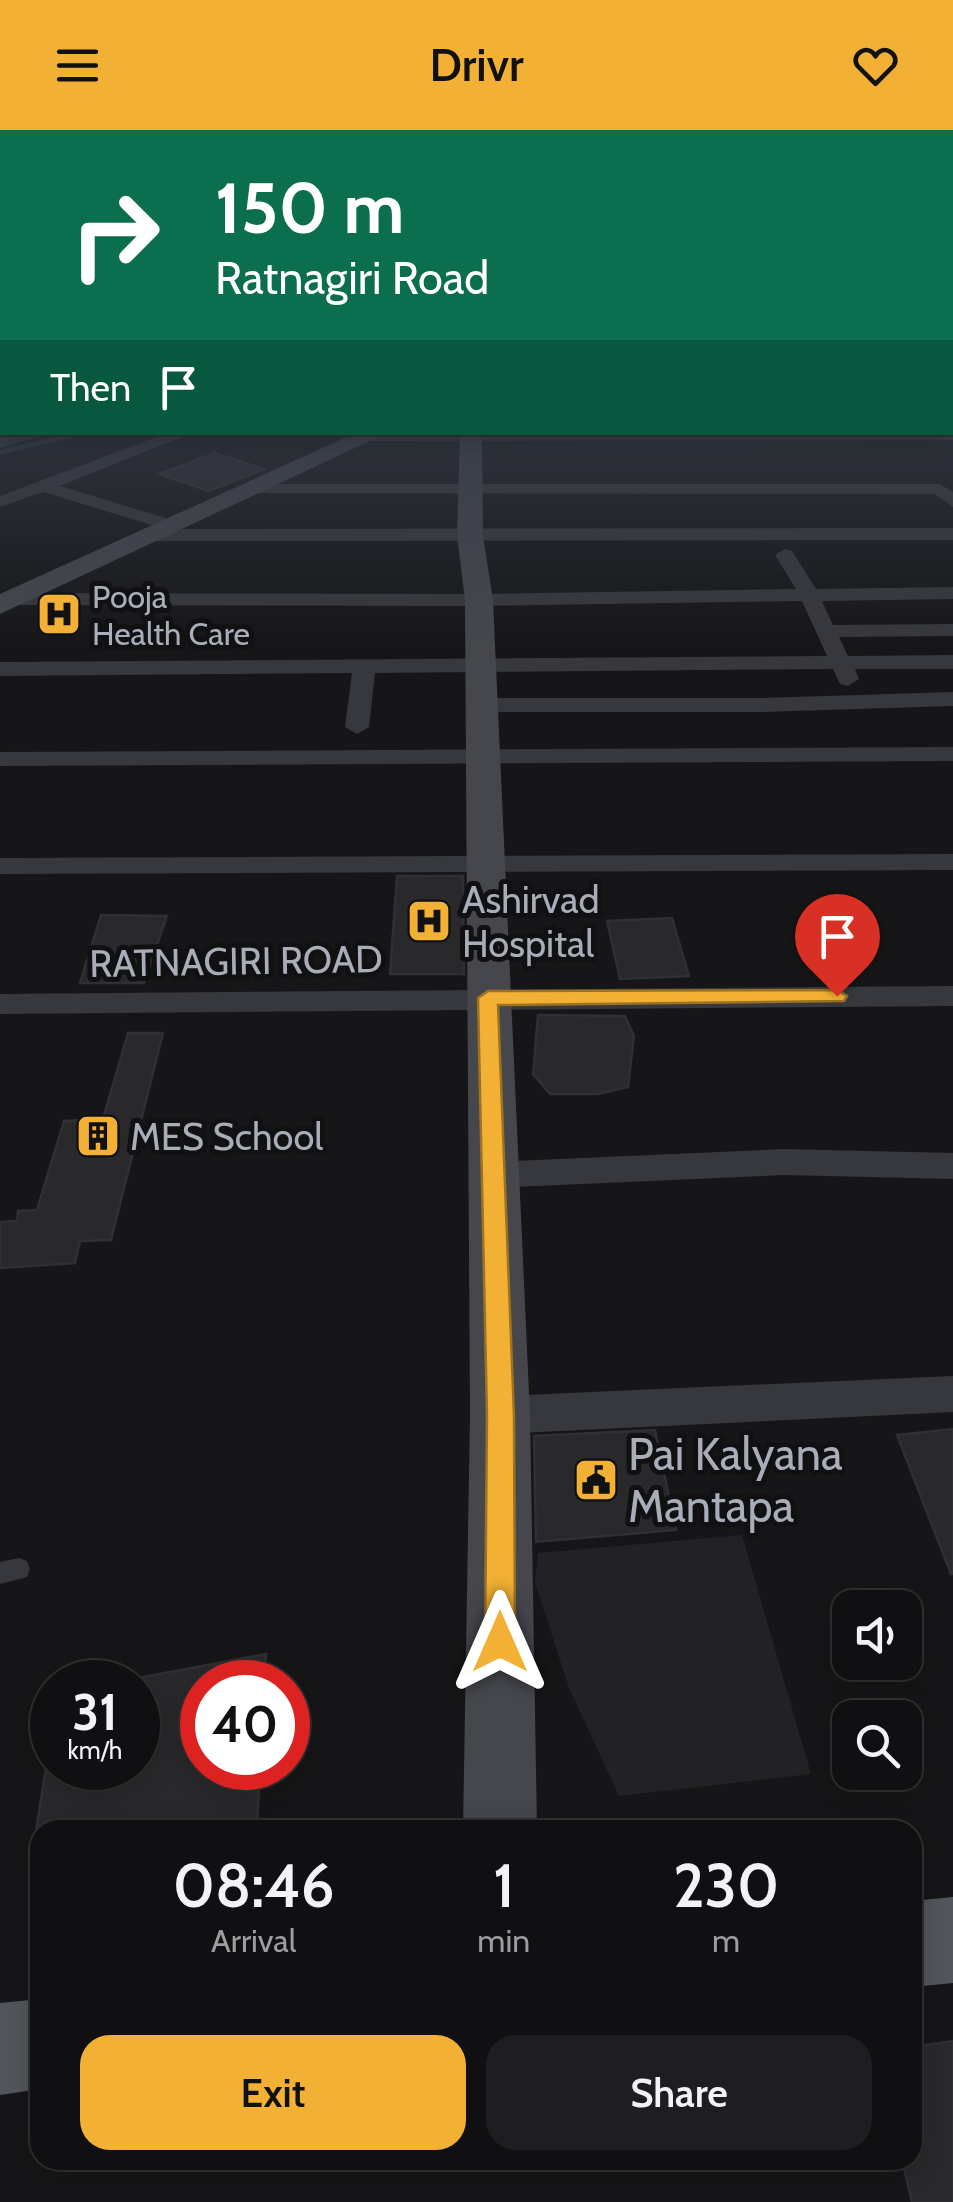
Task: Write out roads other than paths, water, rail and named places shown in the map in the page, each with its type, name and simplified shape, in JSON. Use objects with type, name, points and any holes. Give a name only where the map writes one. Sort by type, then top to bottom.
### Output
[{"type":"main road","points":[[922,1943],[953,1940]]},
{"type":"main road","points":[[0,2049],[30,2045]]},
{"type":"street","points":[[0,502],[126,455]]},
{"type":"street","points":[[6,602],[328,455]]},
{"type":"street","points":[[341,455],[473,480],[946,534]]},
{"type":"street","points":[[419,455],[473,480],[576,455]]},
{"type":"street","points":[[43,486],[164,530],[473,480],[743,455]]},
{"type":"street","points":[[291,470],[473,480],[943,490],[953,502]]},
{"type":"street","points":[[256,489],[604,470]]},
{"type":"street","points":[[473,480],[500,1416],[500,1820]]},
{"type":"street","points":[[911,489],[946,534]]},
{"type":"street","points":[[786,555],[810,594],[860,702]]},
{"type":"street","points":[[6,602],[953,593]]},
{"type":"street","points":[[825,631],[953,630]]},
{"type":"street","points":[[481,687],[840,663],[953,662]]},
{"type":"street","points":[[0,669],[364,669],[481,687],[860,702],[953,699]]},
{"type":"street","points":[[358,727],[364,669]]},
{"type":"street","points":[[0,759],[953,754]]},
{"type":"street","points":[[0,866],[953,862]]},
{"type":"street","name":"RATNAGIRI ROAD","points":[[0,1004],[953,996]]},
{"type":"street","points":[[494,1175],[784,1162],[953,1166]]},
{"type":"street","points":[[500,1416],[953,1394]]},
{"type":"place","name":"Pooja Health Care","points":[[59,614]]},
{"type":"place","name":"Ashirvad Hospital","points":[[429,921]]},
{"type":"place","name":"MES School","points":[[98,1136]]},
{"type":"place","name":"Pai Kalyana Mantapa","points":[[596,1480]]}]
